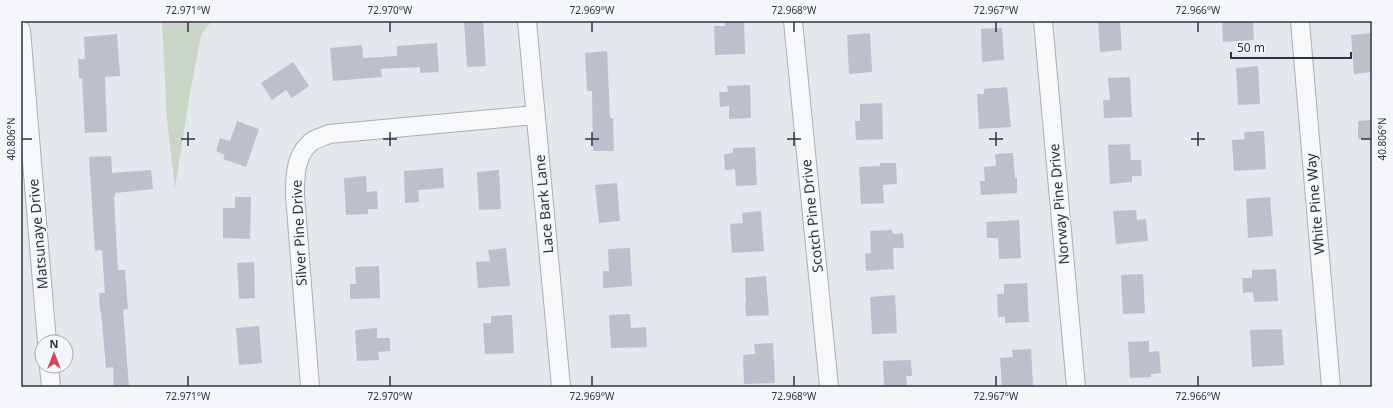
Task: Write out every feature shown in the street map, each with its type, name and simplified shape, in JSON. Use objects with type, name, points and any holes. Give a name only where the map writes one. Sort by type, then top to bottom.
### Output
[{"type":"street","name":"Lace Bark Lane","points":[[527,21],[562,387]]},
{"type":"street","name":"Scotch Pine Drive","points":[[793,21],[829,387]]},
{"type":"street","name":"Norway Pine Drive","points":[[1043,21],[1076,387]]},
{"type":"street","name":"White Pine Way","points":[[1300,21],[1331,387]]},
{"type":"street","name":"Matsunaye Drive","points":[[21,30],[46,334]]},
{"type":"street","name":"Silver Pine Drive","points":[[310,387],[295,195],[295,176],[298,159],[309,143],[329,134],[536,115]]},
{"type":"street","points":[[50,374],[51,387]]},
{"type":"green space","points":[[162,21],[212,21],[201,35],[175,188],[167,120]]},
{"type":"building","points":[[483,21],[486,66],[467,67],[464,22]]},
{"type":"building","points":[[725,21],[744,21],[745,54],[715,55],[714,26],[725,26]]},
{"type":"building","points":[[1098,21],[1120,21],[1122,50],[1100,52]]},
{"type":"building","points":[[1222,21],[1253,21],[1254,40],[1223,42]]},
{"type":"building","points":[[1002,28],[1004,60],[982,62],[981,29]]},
{"type":"building","points":[[870,33],[872,72],[849,74],[847,35]]},
{"type":"building","points":[[1372,33],[1372,72],[1354,74],[1351,35]]},
{"type":"building","points":[[117,34],[120,76],[105,77],[107,132],[85,133],[82,78],[79,78],[78,59],[85,59],[84,37]]},
{"type":"building","points":[[437,43],[439,72],[420,73],[420,67],[381,69],[382,77],[333,81],[330,48],[362,45],[363,58],[397,56],[397,46]]},
{"type":"building","points":[[607,51],[610,118],[613,118],[614,151],[593,151],[592,91],[587,91],[585,53]]},
{"type":"building","points":[[293,62],[309,86],[292,98],[286,90],[272,100],[261,83]]},
{"type":"building","points":[[1258,66],[1260,104],[1238,105],[1236,68]]},
{"type":"building","points":[[1130,77],[1132,117],[1104,118],[1103,100],[1110,100],[1108,78]]},
{"type":"building","points":[[750,85],[751,118],[729,119],[729,106],[720,107],[719,92],[728,92],[727,86]]},
{"type":"building","points":[[1007,87],[1011,127],[979,129],[977,94],[984,94],[984,89]]},
{"type":"building","points":[[882,103],[883,139],[856,140],[855,121],[860,121],[860,104]]},
{"type":"building","points":[[1372,120],[1372,139],[1358,139],[1358,121]]},
{"type":"building","points":[[237,121],[259,129],[246,167],[223,159],[225,155],[216,151],[220,138],[230,141]]},
{"type":"building","points":[[1264,131],[1266,169],[1234,171],[1232,140],[1245,139],[1244,132]]},
{"type":"building","points":[[1130,144],[1131,160],[1141,160],[1142,176],[1132,176],[1132,182],[1110,184],[1108,145]]},
{"type":"building","points":[[755,147],[757,185],[736,186],[735,169],[725,170],[724,154],[733,153],[733,148]]},
{"type":"building","points":[[1013,153],[1015,178],[1017,178],[1017,193],[981,195],[980,181],[985,181],[984,167],[996,166],[995,154]]},
{"type":"building","points":[[111,156],[112,173],[151,170],[153,189],[115,193],[114,197],[118,270],[125,270],[128,309],[123,310],[129,387],[114,387],[113,367],[106,368],[99,293],[105,293],[102,250],[95,251],[89,157]]},
{"type":"building","points":[[880,163],[896,163],[897,184],[883,185],[884,203],[861,204],[859,167],[880,166]]},
{"type":"building","points":[[443,168],[444,188],[418,190],[419,202],[405,203],[404,171]]},
{"type":"building","points":[[499,170],[501,209],[479,210],[477,172]]},
{"type":"building","points":[[366,176],[367,192],[377,191],[378,209],[368,209],[368,214],[346,215],[344,178]]},
{"type":"building","points":[[617,183],[620,221],[599,223],[595,185]]},
{"type":"building","points":[[235,197],[251,197],[250,239],[223,238],[223,208],[235,208]]},
{"type":"building","points":[[1270,197],[1273,236],[1248,238],[1246,199]]},
{"type":"building","points":[[1136,210],[1137,220],[1146,219],[1148,241],[1116,244],[1113,211]]},
{"type":"building","points":[[761,211],[764,251],[732,253],[730,224],[743,223],[742,213]]},
{"type":"building","points":[[1019,220],[1021,258],[999,259],[998,238],[987,238],[986,222]]},
{"type":"building","points":[[892,230],[893,234],[903,233],[904,248],[893,248],[894,269],[866,271],[865,254],[871,253],[870,231]]},
{"type":"building","points":[[506,248],[510,286],[478,288],[476,262],[490,261],[488,250]]},
{"type":"building","points":[[630,248],[632,286],[603,288],[603,271],[609,271],[608,249]]},
{"type":"building","points":[[254,262],[255,298],[239,299],[237,263]]},
{"type":"building","points":[[379,266],[380,298],[350,299],[350,284],[356,284],[355,267]]},
{"type":"building","points":[[1276,269],[1278,301],[1254,302],[1253,292],[1243,293],[1242,278],[1252,278],[1252,270]]},
{"type":"building","points":[[1143,274],[1145,313],[1123,314],[1121,275]]},
{"type":"building","points":[[766,276],[769,315],[746,316],[745,278]]},
{"type":"building","points":[[1027,283],[1029,322],[1005,323],[1005,317],[998,317],[997,294],[1004,294],[1004,284]]},
{"type":"building","points":[[895,295],[897,333],[872,334],[870,297]]},
{"type":"building","points":[[630,314],[631,328],[646,327],[647,347],[611,348],[609,315]]},
{"type":"building","points":[[512,315],[514,353],[485,354],[483,323],[491,323],[491,316]]},
{"type":"building","points":[[259,326],[262,363],[239,365],[236,328]]},
{"type":"building","points":[[377,328],[377,338],[390,338],[390,351],[378,352],[379,360],[357,361],[355,330]]},
{"type":"building","points":[[1282,329],[1284,365],[1252,367],[1250,330]]},
{"type":"building","points":[[1149,341],[1149,352],[1159,351],[1161,373],[1151,374],[1151,377],[1130,378],[1128,342]]},
{"type":"building","points":[[773,343],[775,383],[744,384],[743,355],[755,354],[754,344]]},
{"type":"building","points":[[1031,349],[1033,387],[1002,387],[1000,358],[1013,357],[1012,350]]},
{"type":"building","points":[[911,360],[912,376],[906,376],[907,387],[884,387],[883,361]]}]
